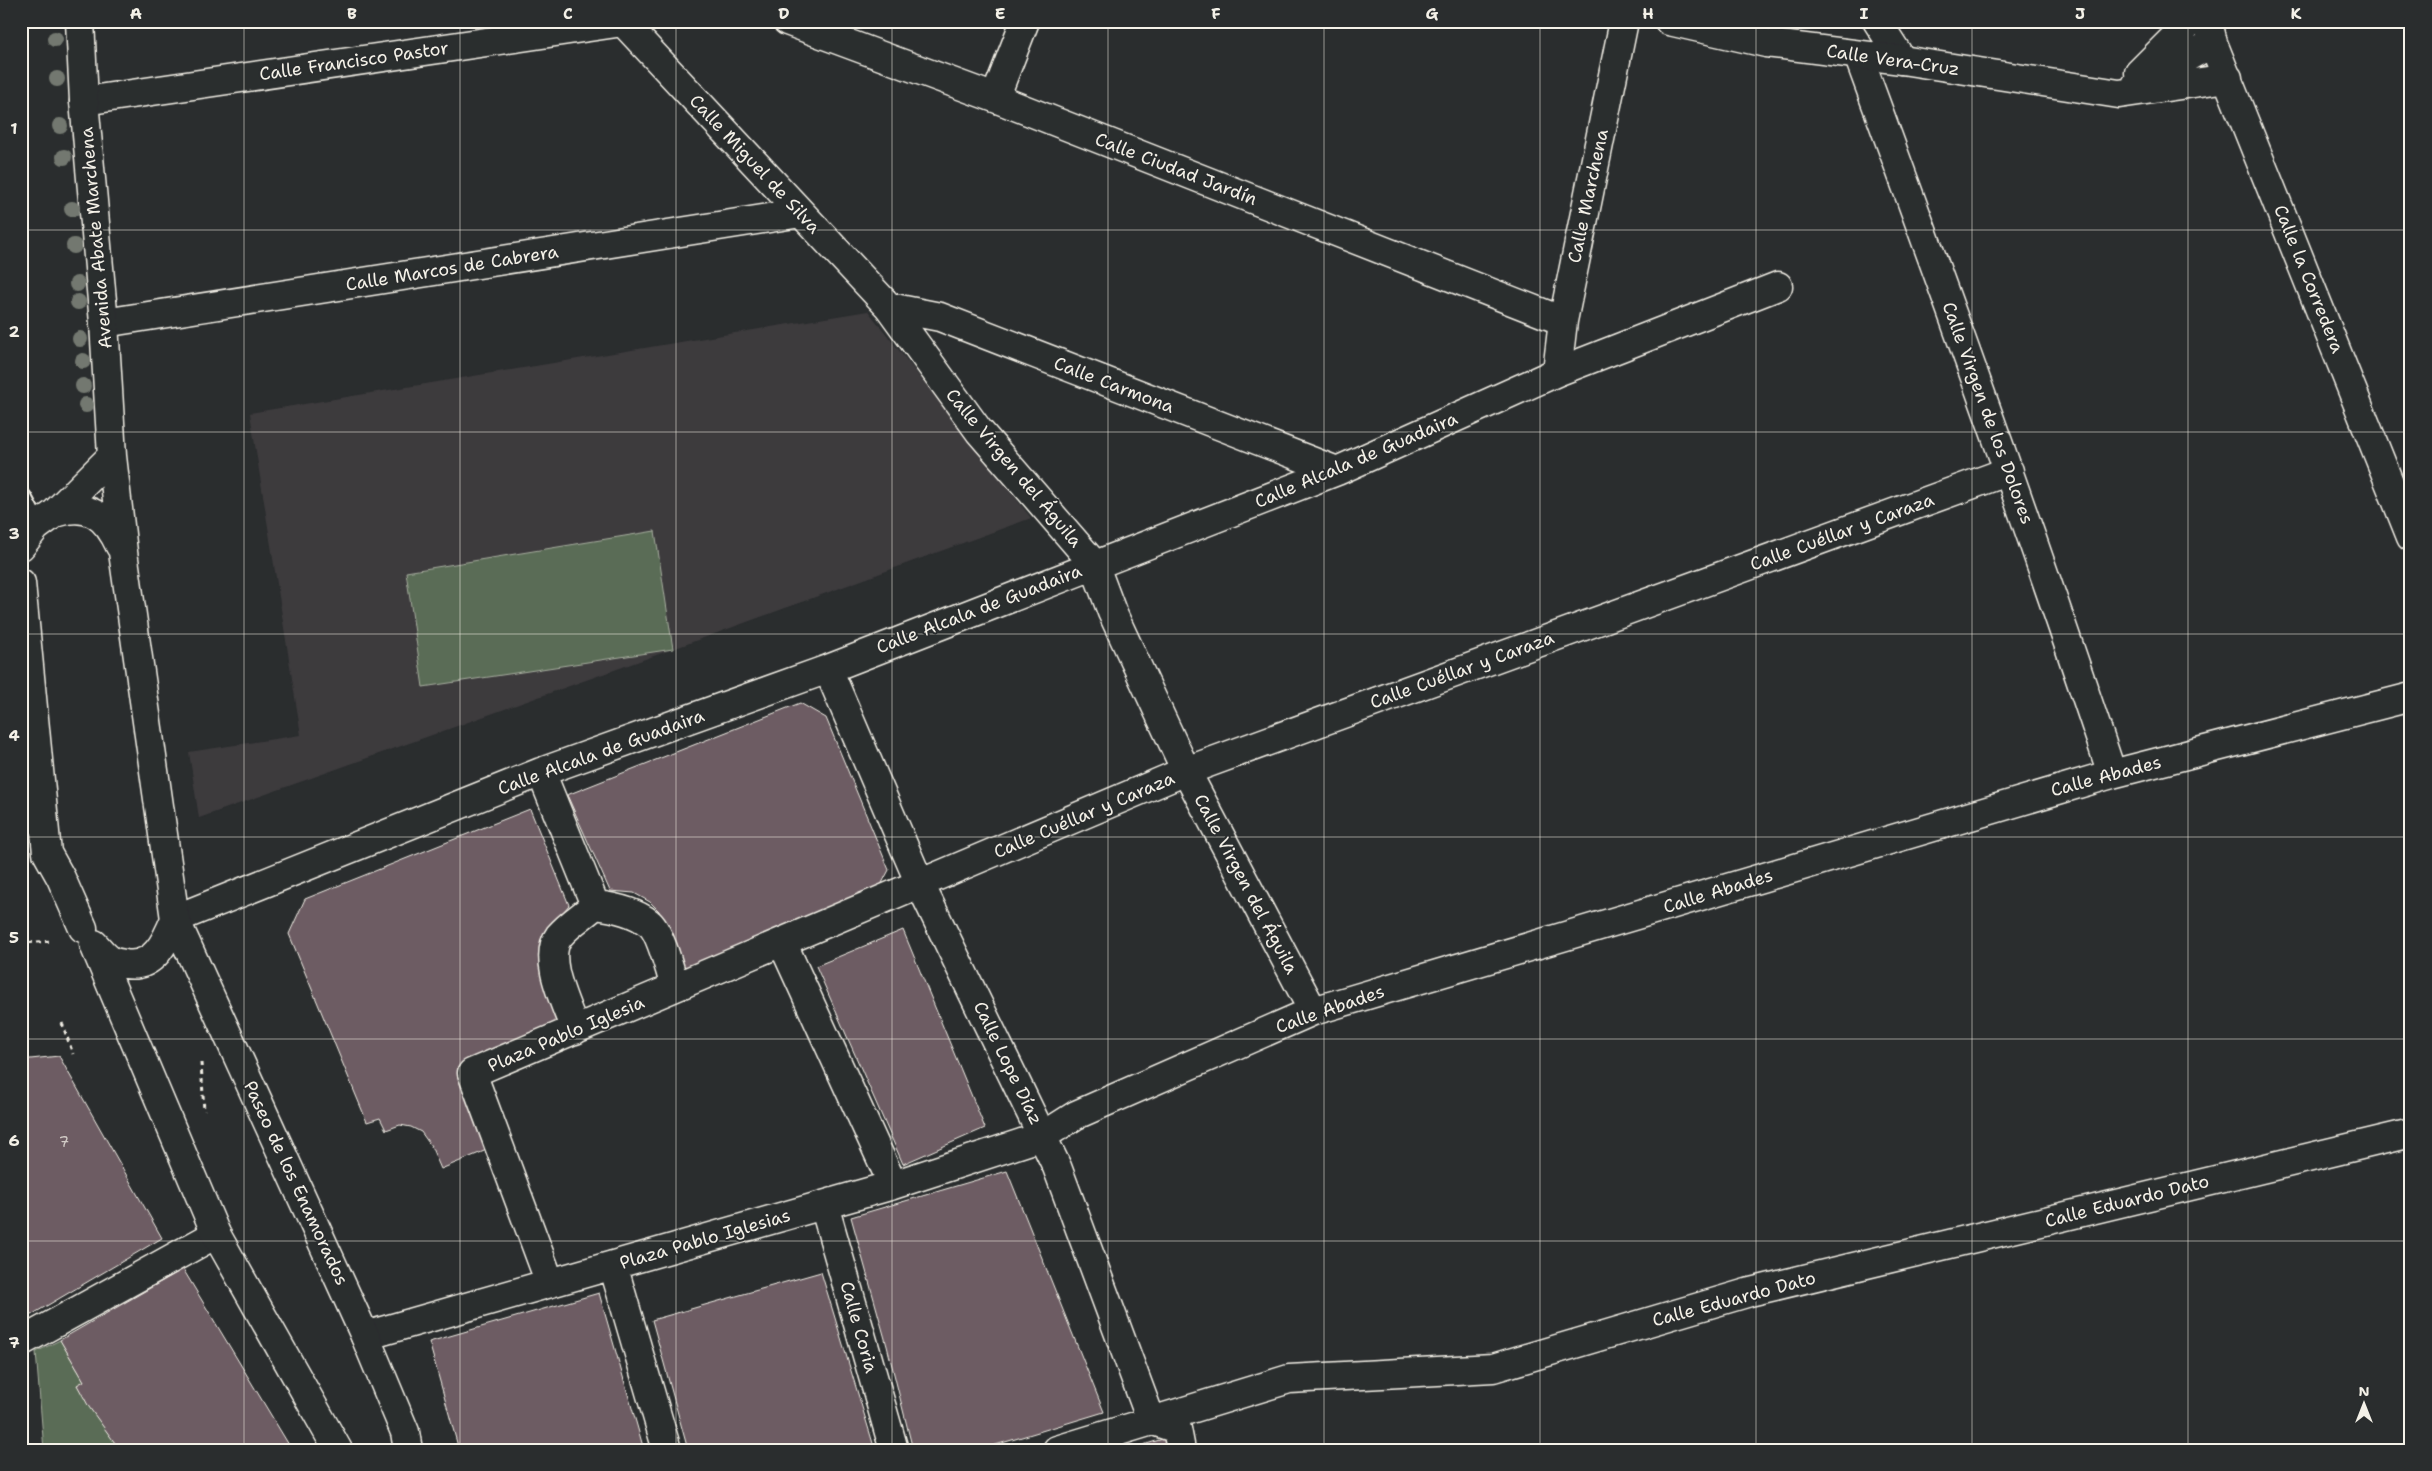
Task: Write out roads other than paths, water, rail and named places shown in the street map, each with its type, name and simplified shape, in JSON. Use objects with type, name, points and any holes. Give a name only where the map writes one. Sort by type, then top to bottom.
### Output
[{"type":"street","name":"Avenida Abate Marchena","points":[[80,21],[84,101],[104,323],[112,456],[123,552],[175,919]]},
{"type":"street","name":"Calle Ciudad Jardín","points":[[787,21],[995,98],[1563,321]]},
{"type":"street","points":[[995,98],[1025,21]]},
{"type":"street","name":"Calle Marchena","points":[[1557,372],[1563,321],[1624,21]]},
{"type":"street","name":"Calle Vera-Cruz","points":[[1669,21],[1766,43],[1902,60],[2119,94],[2228,78]]},
{"type":"street","points":[[1877,21],[1902,60]]},
{"type":"street","points":[[2119,94],[2191,21]]},
{"type":"street","name":"Calle Francisco Pastor","points":[[84,101],[623,22]]},
{"type":"street","name":"Calle Miguel de Silva","points":[[623,22],[889,307]]},
{"type":"street","points":[[2119,94],[2210,32]]},
{"type":"street","name":"Calle la Corredera","points":[[2210,32],[2411,537]]},
{"type":"street","name":"Calle Virgen de los Dolores","points":[[1858,55],[2009,471],[2112,774]]},
{"type":"street","name":"Calle Marcos de Cabrera","points":[[104,323],[801,213]]},
{"type":"street","name":"Calle Alcala de Guadaira","points":[[175,919],[541,772],[828,669],[1336,471],[1557,372],[1778,286]]},
{"type":"street","name":"Calle Carmona","points":[[889,307],[940,317],[1336,471]]},
{"type":"street","name":"Calle Virgen del Águila","points":[[889,307],[979,431],[1094,564],[1112,612],[1186,771],[1313,1011]]},
{"type":"street","points":[[38,529],[112,456]]},
{"type":"street","name":"Calle Cuéllar y Caraza","points":[[920,884],[1186,771],[2009,471]]},
{"type":"street","points":[[38,529],[74,509],[99,515],[113,531],[123,552]]},
{"type":"street","points":[[21,583],[47,853],[88,936],[216,1234],[338,1450]]},
{"type":"street","name":"Calle Lope Díaz","points":[[828,669],[920,884],[1057,1167],[1151,1420]]},
{"type":"street","name":"Calle Abades","points":[[1043,1136],[1076,1115],[1313,1011],[2112,774],[2411,697]]},
{"type":"street","points":[[541,772],[595,905]]},
{"type":"street","name":"Plaza Pablo Iglesia","points":[[550,1283],[472,1074],[920,884]]},
{"type":"street","points":[[575,1030],[553,969],[554,956],[558,937],[595,905],[618,908],[650,924],[662,947],[675,987]]},
{"type":"street","points":[[88,936],[111,962],[129,965],[149,960],[158,952],[166,941],[175,919]]},
{"type":"street","name":"Paseo de los Enamorados","points":[[175,919],[366,1336],[405,1432],[408,1450]]},
{"type":"street","points":[[782,942],[893,1185]]},
{"type":"street","name":"Calle Eduardo Dato","points":[[1058,1450],[1289,1379],[1493,1368],[1750,1292],[2411,1133]]},
{"type":"street","name":"Plaza Pablo Iglesias","points":[[366,1336],[893,1185],[1043,1136]]},
{"type":"street","name":"Calle Coria","points":[[824,1205],[894,1450]]},
{"type":"street","points":[[21,1342],[216,1234]]},
{"type":"street","points":[[613,1265],[667,1450]]},
{"type":"street","points":[[1151,1420],[1177,1429],[1181,1450]]},
{"type":"lane","points":[[21,499],[38,529]]}]
